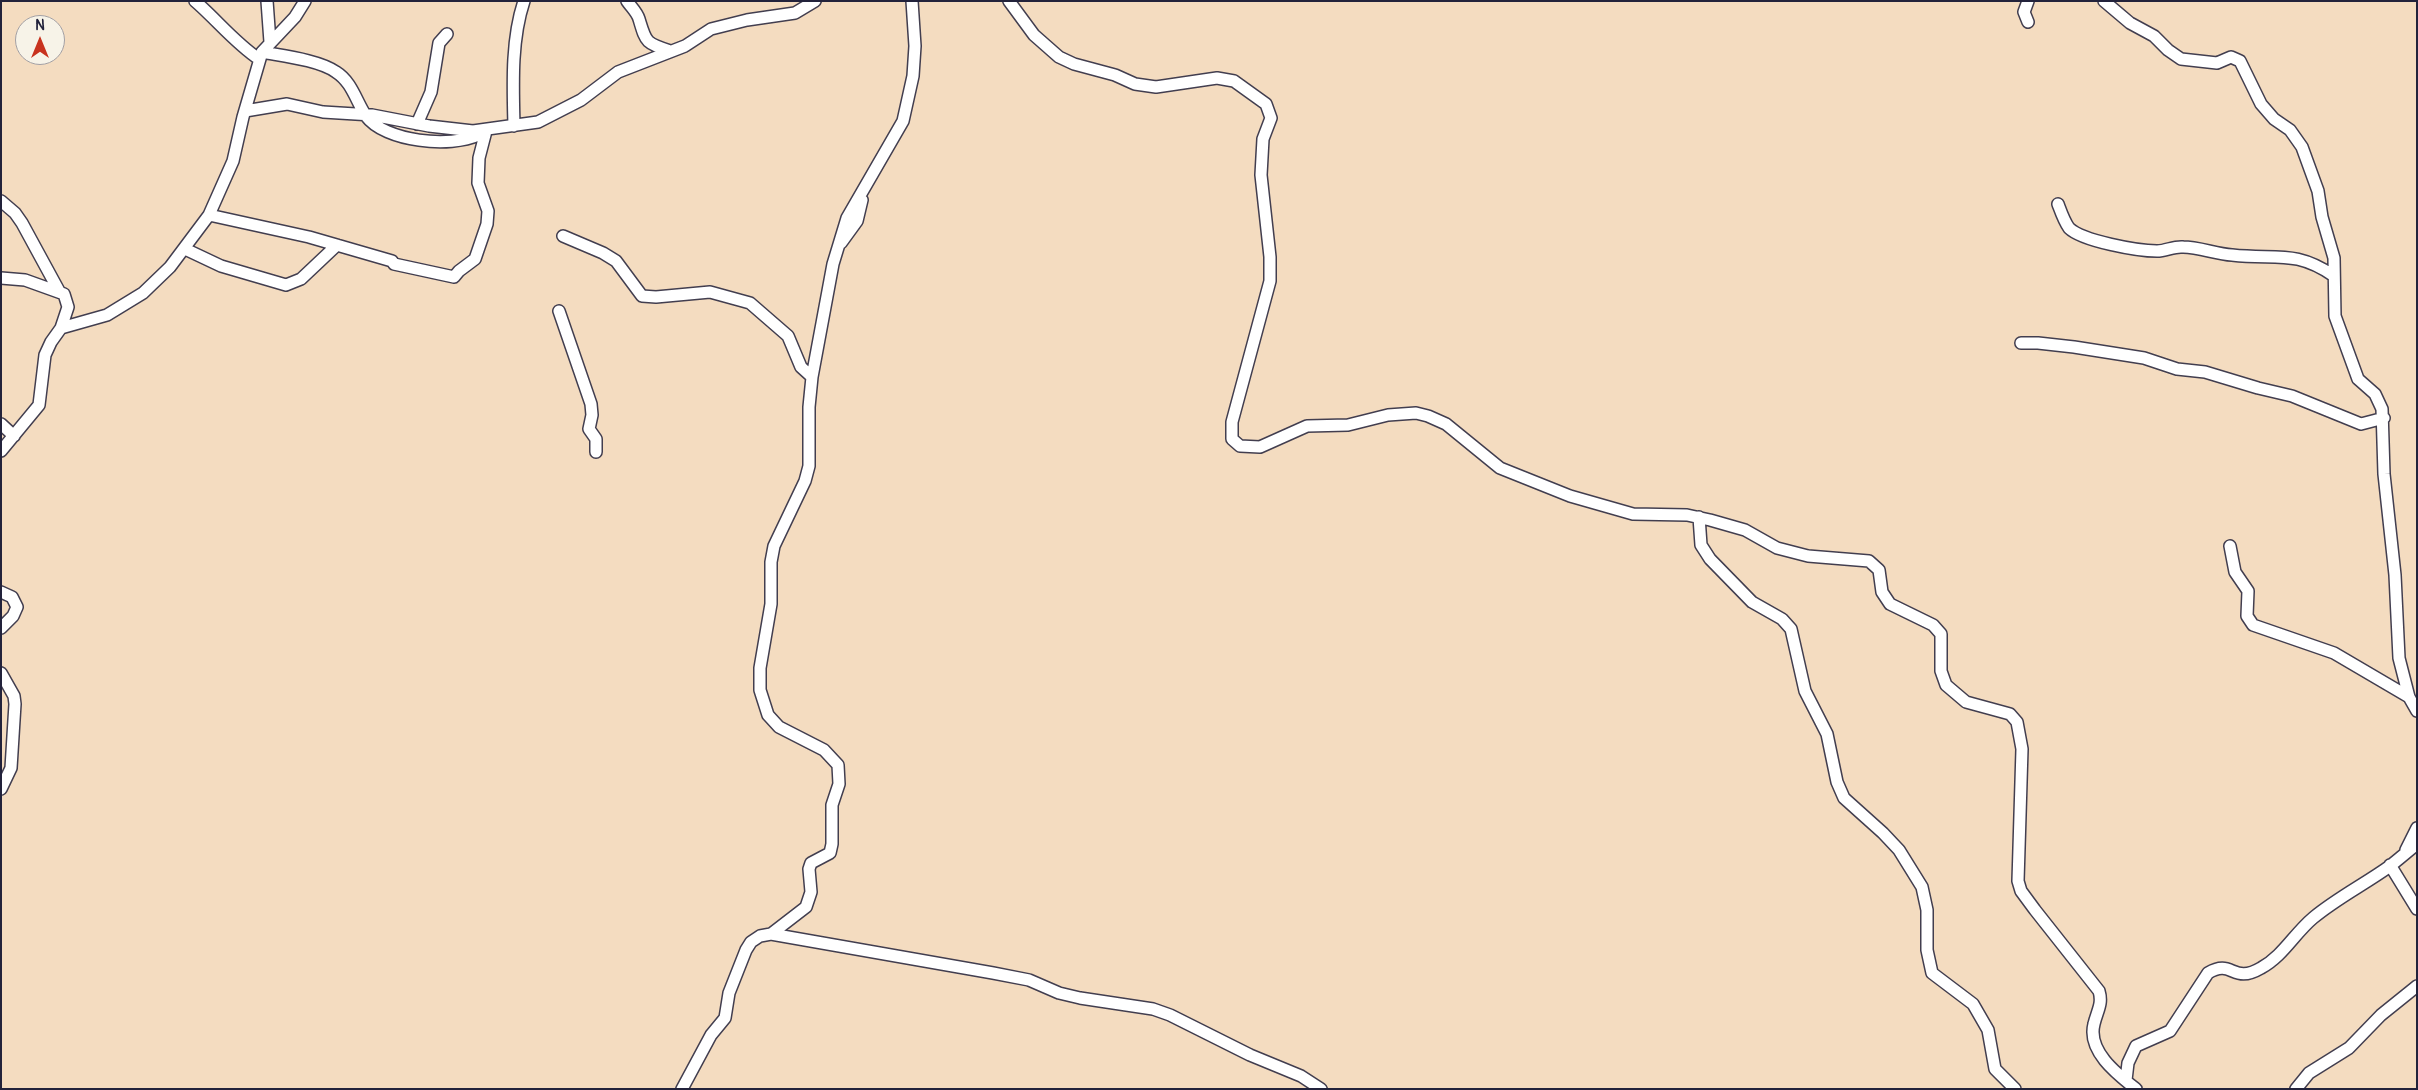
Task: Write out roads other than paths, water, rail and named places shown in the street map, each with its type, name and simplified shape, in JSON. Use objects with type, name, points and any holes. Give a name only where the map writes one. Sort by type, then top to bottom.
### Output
[{"type":"street","points":[[267,1],[270,42]]},
{"type":"street","points":[[62,328],[107,315],[142,293],[170,267],[185,249],[209,215],[233,162],[260,56],[270,42],[295,17],[305,1]]},
{"type":"street","points":[[514,126],[515,50],[519,19],[524,1]]},
{"type":"street","points":[[627,1],[636,13],[642,33],[648,42],[670,51]]},
{"type":"street","points":[[198,3],[220,22],[238,43],[260,56],[335,71],[348,84],[365,115],[378,127],[392,133],[436,142],[538,122],[564,110],[631,65],[685,46],[711,29],[747,20],[795,13],[815,1]]},
{"type":"street","points":[[771,934],[796,916],[810,899],[809,869],[811,863],[830,853],[832,844],[832,805],[839,784],[839,771],[832,757],[811,743],[779,727],[768,715],[760,690],[760,668],[771,604],[771,562],[774,546],[806,480],[812,377],[837,251],[847,218],[896,134],[908,103],[913,76],[915,46],[912,1]]},
{"type":"street","points":[[1009,1],[1034,35],[1059,57],[1074,64],[1115,75],[1135,84],[1156,87],[1217,78],[1234,82],[1266,104],[1270,111],[1271,118],[1263,139],[1261,174],[1270,257],[1270,281],[1237,398],[1231,432],[1235,443],[1246,448],[1260,447],[1307,426],[1341,426],[1388,415],[1416,413],[1446,424],[1500,468],[1546,488],[1633,514],[1699,517],[1745,530],[1769,545],[1789,552],[1828,559],[1861,560],[1876,565],[1879,570],[1882,592],[1890,604],[1933,625],[1941,634],[1941,671],[1946,685],[1966,702],[2010,714],[2014,717],[2020,732],[2022,749],[2018,880],[2022,892],[2035,910],[2099,991],[2101,1004],[2093,1028],[2096,1047],[2136,1089]]},
{"type":"street","points":[[2028,1],[2024,12],[2028,22]]},
{"type":"street","points":[[2104,1],[2130,23],[2154,36],[2168,50],[2181,59],[2206,63],[2217,63],[2231,57],[2240,60],[2260,104],[2274,119],[2290,130],[2302,147],[2318,191],[2322,217],[2334,258],[2334,306],[2344,342],[2358,379],[2375,394],[2384,418],[2384,474],[2395,575],[2400,658],[2408,697],[2417,711]]},
{"type":"street","points":[[417,124],[430,92],[439,43],[447,34]]},
{"type":"street","points":[[631,65],[648,42]]},
{"type":"street","points":[[245,111],[287,104],[323,112],[365,115],[449,129],[486,131]]},
{"type":"street","points":[[209,215],[337,245],[392,261],[394,264],[455,277],[458,271],[475,260],[486,224],[488,211],[478,183],[479,158],[486,131]]},
{"type":"street","points":[[1,201],[15,213],[22,223],[59,291],[66,297],[68,303],[62,328],[47,351],[39,405],[1,451]]},
{"type":"street","points":[[2058,204],[2065,221],[2075,232],[2112,245],[2141,250],[2159,251],[2185,247],[2229,255],[2288,256],[2317,264],[2334,276]]},
{"type":"street","points":[[564,236],[604,253],[616,261],[642,296],[656,297],[710,292],[750,303],[788,336],[801,367],[812,377]]},
{"type":"street","points":[[185,249],[221,266],[286,285],[301,279],[337,245]]},
{"type":"street","points":[[1,278],[25,280],[59,291]]},
{"type":"street","points":[[559,311],[591,404],[592,415],[589,429],[596,439],[596,452]]},
{"type":"street","points":[[2020,344],[2038,343],[2072,346],[2144,358],[2177,369],[2205,372],[2292,396],[2361,424],[2384,418]]},
{"type":"street","points":[[1,424],[14,436]]},
{"type":"street","points":[[1699,517],[1701,544],[1710,559],[1752,602],[1782,620],[1791,629],[1805,691],[1827,734],[1837,782],[1844,798],[1883,833],[1918,878],[1925,897],[1927,950],[1932,973],[1963,996],[1977,1010],[1988,1030],[1995,1069],[2015,1089]]},
{"type":"street","points":[[2230,546],[2235,572],[2248,591],[2247,616],[2253,625],[2334,653],[2408,697]]},
{"type":"street","points":[[1,592],[12,597],[17,607],[14,616],[1,628]]},
{"type":"street","points":[[1,673],[14,696],[15,704],[12,762],[1,789]]},
{"type":"street","points":[[2404,853],[2417,828]]},
{"type":"street","points":[[2126,1080],[2128,1063],[2136,1046],[2170,1031],[2208,973],[2216,968],[2226,967],[2241,975],[2249,975],[2263,967],[2281,953],[2311,920],[2417,844]]},
{"type":"street","points":[[2390,865],[2417,909]]},
{"type":"street","points":[[682,1089],[712,1035],[725,1018],[729,993],[746,950],[751,942],[760,936],[771,934],[1029,980],[1059,993],[1080,998],[1153,1009],[1177,1018],[1231,1046],[1301,1076],[1321,1089]]},
{"type":"street","points":[[2296,1089],[2303,1078],[2349,1048],[2381,1015],[2417,986]]}]
